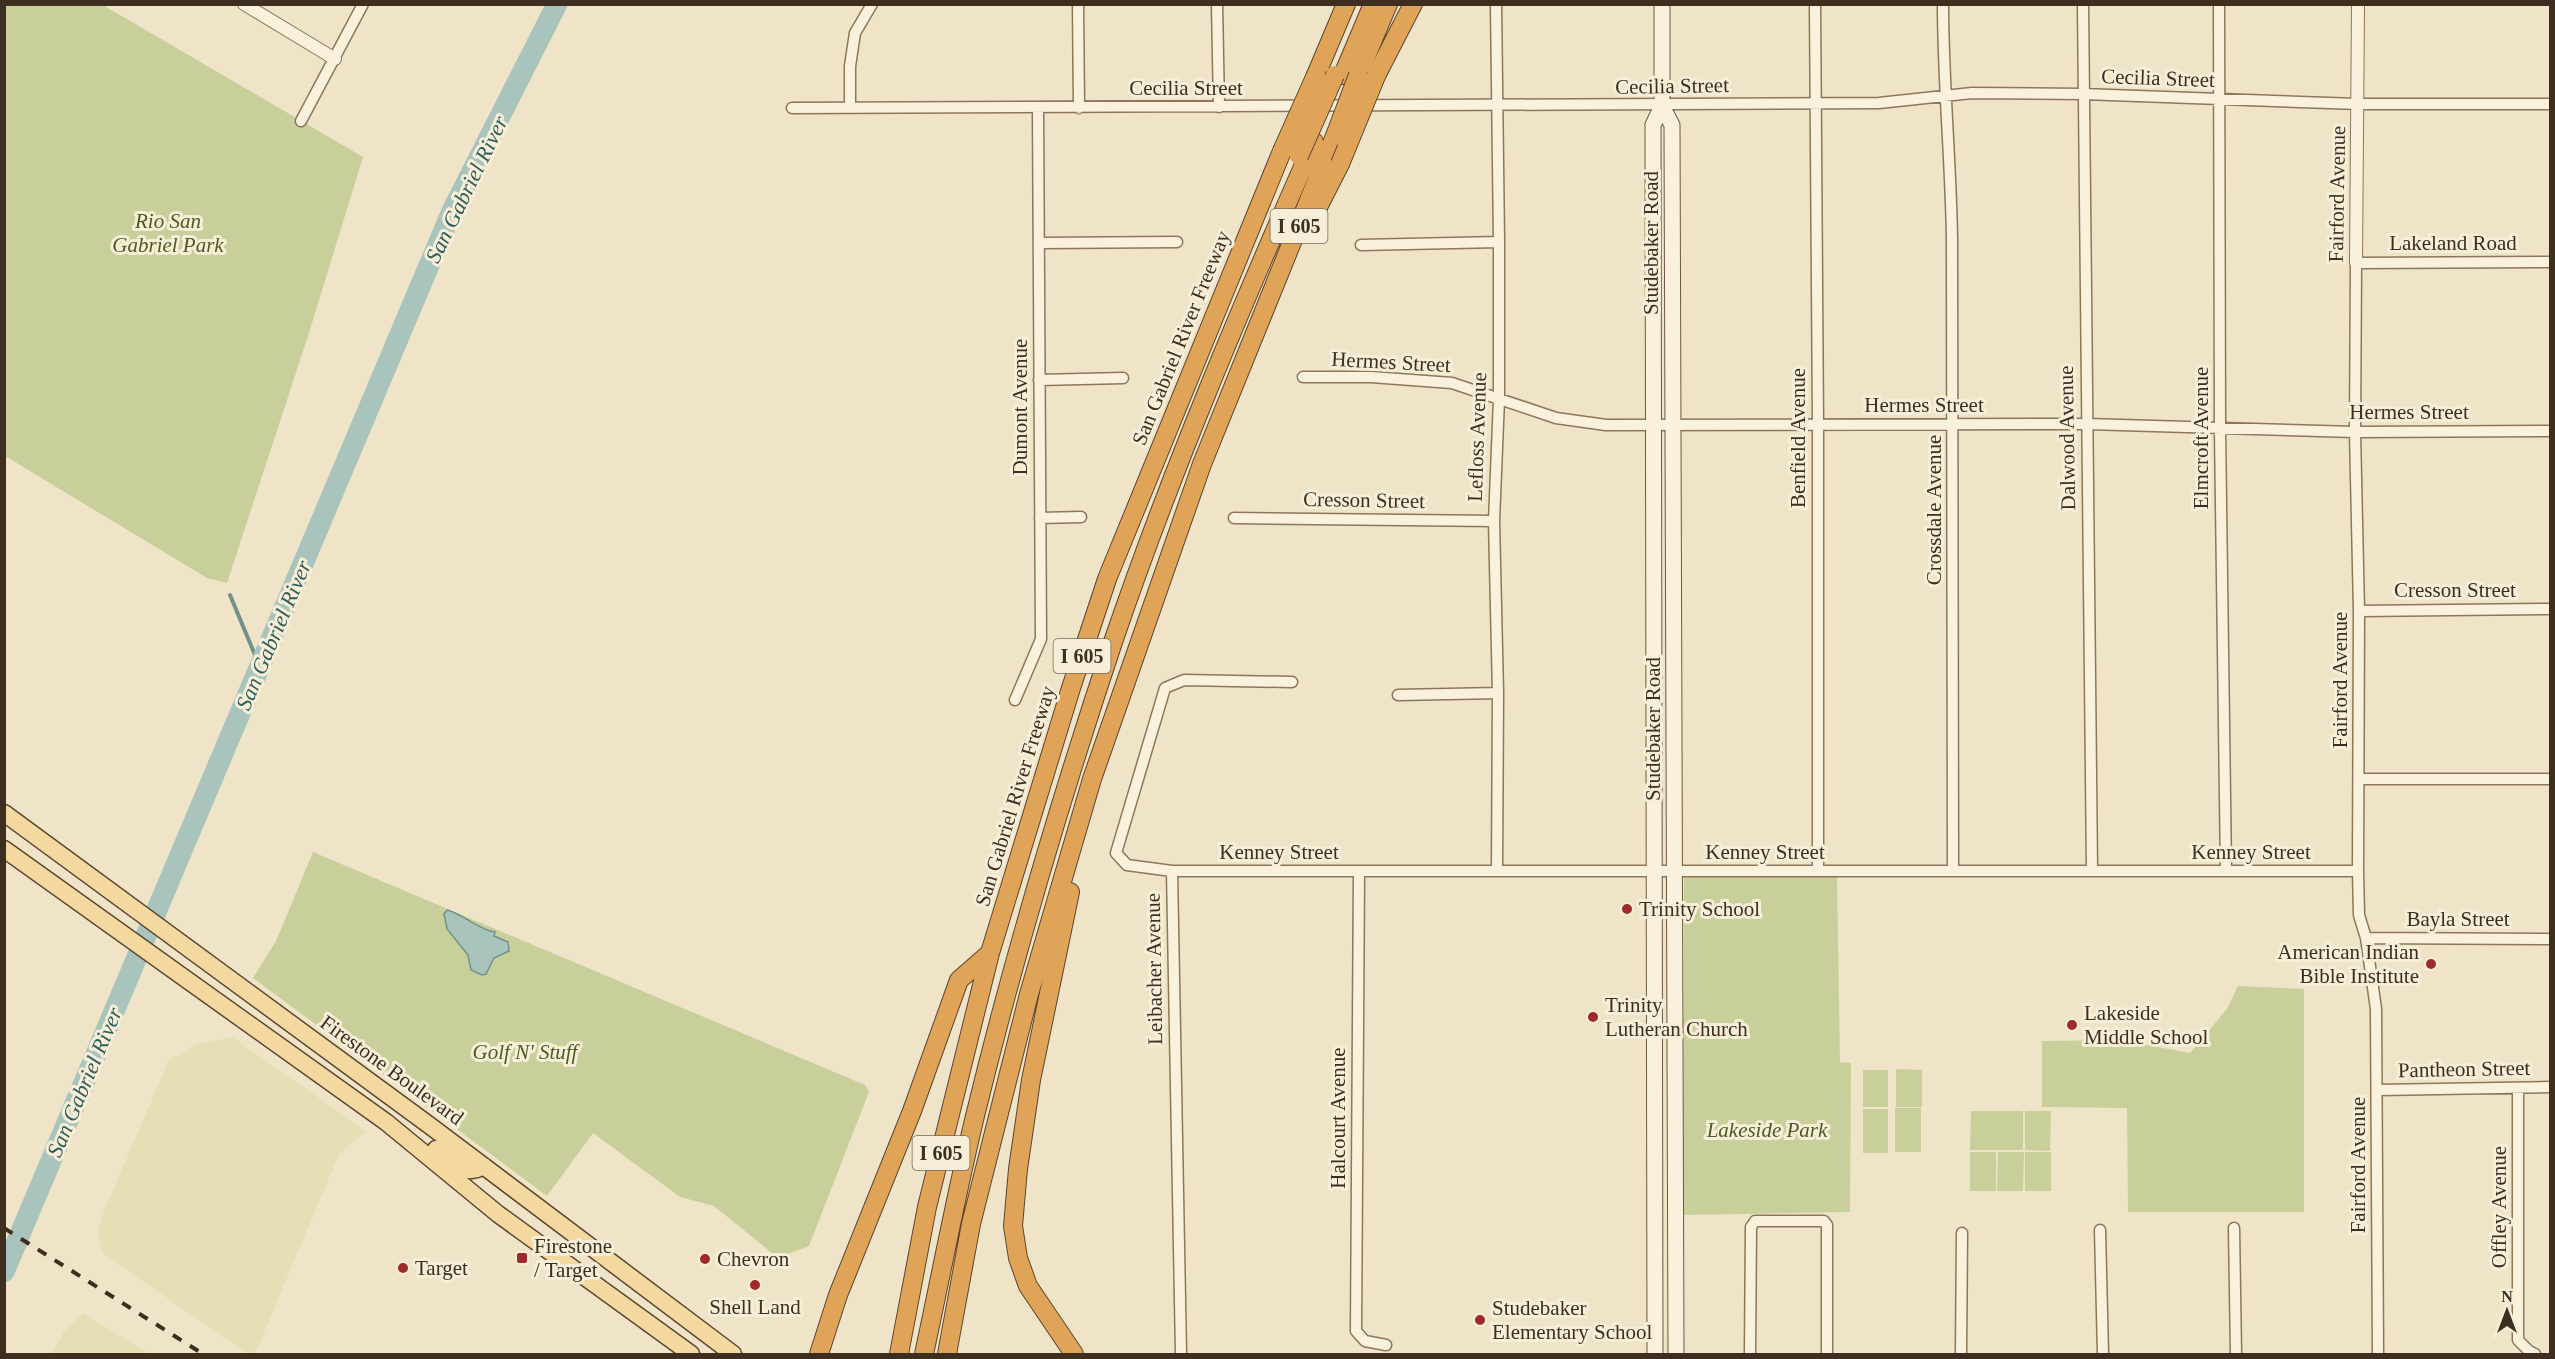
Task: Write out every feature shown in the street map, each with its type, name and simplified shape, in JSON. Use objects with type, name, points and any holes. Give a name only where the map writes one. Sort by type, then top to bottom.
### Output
[{"type":"highway","name":"San Gabriel River Freeway","points":[[899,1354],[927,1207],[990,953],[1107,579],[1290,154],[1316,75],[1346,4]]},
{"type":"highway","points":[[1263,316],[1340,164],[1365,4]]},
{"type":"highway","points":[[1353,75],[1373,4]]},
{"type":"highway","name":"I 605","points":[[947,1354],[974,1212],[1029,994],[1092,779],[1202,464],[1263,316],[1326,136],[1388,4]]},
{"type":"highway","points":[[917,1354],[971,1102],[1001,986],[1056,793],[1092,679],[1158,492],[1225,326],[1290,154],[1413,4]]},
{"type":"highway","points":[[924,1354],[962,1175],[1004,1001],[1054,829],[1113,643],[1157,520],[1201,408],[1326,136]]},
{"type":"highway","points":[[1074,1354],[1028,1286],[1018,1258],[1012,1226],[1031,1080],[1092,779]]},
{"type":"highway","points":[[819,1354],[838,1295],[912,1112],[959,980],[990,953]]},
{"type":"main road","name":"Studebaker Road","points":[[1655,1354],[1653,125],[1662,106],[1662,4]]},
{"type":"main road","name":"Studebaker Road","points":[[1662,106],[1672,125],[1676,1354]]},
{"type":"main road","name":"Firestone Boulevard","points":[[4,813],[13,825],[205,961],[484,1166],[733,1354]]},
{"type":"main road","points":[[4,849],[386,1122],[498,1214],[691,1354]]},
{"type":"main road","points":[[386,1122],[407,1128],[466,1171],[472,1172],[484,1166]]},
{"type":"street","points":[[244,4],[335,59]]},
{"type":"street","points":[[301,122],[363,4]]},
{"type":"street","points":[[850,108],[850,66],[855,33],[872,4]]},
{"type":"street","points":[[1078,4],[1078,108]]},
{"type":"street","points":[[1217,4],[1219,107]]},
{"type":"street","name":"Lefloss Avenue","points":[[1496,4],[1499,106],[1499,399],[1494,521],[1497,871]]},
{"type":"street","name":"Benfield Avenue","points":[[1815,4],[1818,871]]},
{"type":"street","name":"Crossdale Avenue","points":[[1943,4],[1943,57],[1947,96],[1952,236],[1953,871]]},
{"type":"street","name":"Dalwood Avenue","points":[[2083,4],[2092,871]]},
{"type":"street","name":"Elmcroft Avenue","points":[[2219,4],[2220,430],[2226,871]]},
{"type":"street","name":"Fairford Avenue","points":[[2358,4],[2355,432],[2359,610],[2358,871],[2359,915],[2366,938],[2376,1009],[2378,1354]]},
{"type":"street","name":"Cecilia Street","points":[[792,108],[1662,106],[1879,103],[1972,93],[2083,94],[2358,104],[2550,104]]},
{"type":"street","name":"Dumont Avenue","points":[[1015,700],[1041,639],[1038,108]]},
{"type":"street","points":[[1039,243],[1177,242]]},
{"type":"street","points":[[1361,245],[1499,242]]},
{"type":"street","name":"Lakeland Road","points":[[2356,263],[2550,262]]},
{"type":"street","name":"Hermes Street","points":[[1303,377],[1371,377],[1452,383],[1556,418],[1606,425],[2086,424],[2220,430],[2550,431]]},
{"type":"street","points":[[1039,380],[1123,378]]},
{"type":"street","points":[[1040,518],[1081,517]]},
{"type":"street","name":"Cresson Street","points":[[1234,518],[1494,521]]},
{"type":"street","name":"Cresson Street","points":[[2359,610],[2550,609]]},
{"type":"street","name":"Leibacher Avenue","points":[[1181,1354],[1172,871],[1127,865],[1116,853],[1165,688],[1184,680],[1292,682]]},
{"type":"street","points":[[1398,695],[1497,693]]},
{"type":"street","points":[[2359,779],[2550,779]]},
{"type":"street","name":"Kenney Street","points":[[1172,871],[2358,871]]},
{"type":"street","name":"Halcourt Avenue","points":[[1359,871],[1356,1331],[1365,1341],[1386,1345]]},
{"type":"street","name":"Bayla Street","points":[[2366,938],[2550,939]]},
{"type":"street","name":"Pantheon Street","points":[[2378,1090],[2550,1087]]},
{"type":"street","name":"Offley Avenue","points":[[2518,1088],[2518,1340],[2535,1354]]},
{"type":"street","points":[[1750,1354],[1751,1227],[1755,1221],[1824,1221],[1827,1225],[1827,1354]]},
{"type":"street","points":[[2234,1228],[2236,1354]]},
{"type":"street","points":[[2100,1230],[2103,1354]]},
{"type":"street","points":[[1961,1354],[1962,1233]]},
{"type":"shaded area","points":[[232,1037],[366,1131],[339,1154],[255,1354],[248,1354],[102,1253],[98,1230],[169,1060],[197,1044]]},
{"type":"shaded area","points":[[83,1313],[149,1354],[52,1354],[63,1333]]},
{"type":"green space","name":"Rio San Gabriel Park","points":[[4,5],[103,5],[363,157],[308,336],[227,583],[207,578],[5,456]]},
{"type":"green space","name":"Golf N' Stuff","points":[[313,852],[865,1085],[869,1092],[809,1246],[782,1256],[772,1253],[714,1206],[680,1197],[593,1133],[547,1196],[253,978],[276,941]]},
{"type":"green space","name":"Lakeside Park","points":[[1837,876],[1840,1062],[1851,1063],[1850,1212],[1683,1215],[1684,877]]},
{"type":"green space","points":[[2238,986],[2304,989],[2304,1212],[2128,1212],[2127,1108],[2042,1107],[2042,1041],[2121,1040],[2190,1053],[2227,1009]]},
{"type":"green space","points":[[1896,1069],[1922,1070],[1922,1107],[1896,1107]]},
{"type":"green space","points":[[1863,1070],[1888,1070],[1888,1107],[1863,1107]]},
{"type":"green space","points":[[1895,1108],[1921,1108],[1921,1152],[1895,1152]]},
{"type":"green space","points":[[1863,1109],[1888,1109],[1888,1153],[1863,1153]]},
{"type":"green space","points":[[1971,1111],[2023,1111],[2023,1150],[1970,1150]]},
{"type":"green space","points":[[2025,1111],[2051,1111],[2050,1151],[2025,1150]]},
{"type":"green space","points":[[1970,1152],[1996,1152],[1996,1191],[1970,1191]]},
{"type":"green space","points":[[1998,1152],[2024,1152],[2023,1191],[1997,1191]]},
{"type":"green space","points":[[2025,1152],[2051,1152],[2051,1191],[2025,1191]]},
{"type":"water","points":[[447,910],[484,929],[495,932],[494,936],[508,942],[509,951],[494,958],[486,974],[482,975],[471,970],[468,955],[447,929],[444,914]]},
{"type":"waterway","name":"San Gabriel River","points":[[4,1272],[452,211],[557,4]]},
{"type":"waterway","points":[[230,595],[260,667]]},
{"type":"railway","points":[[4,1228],[203,1354]]},
{"type":"place","name":"Trinity School","points":[[1627,909]]},
{"type":"place","name":"American Indian Bible Institute","points":[[2431,964]]},
{"type":"place","name":"Trinity Lutheran Church","points":[[1593,1017]]},
{"type":"place","name":"Lakeside Middle School","points":[[2072,1025]]},
{"type":"place","name":"Firestone / Target","points":[[522,1258]]},
{"type":"place","name":"Chevron","points":[[705,1259]]},
{"type":"place","name":"Target","points":[[403,1268]]},
{"type":"place","name":"Shell Land","points":[[755,1285]]},
{"type":"place","name":"Studebaker Elementary School","points":[[1480,1320]]}]
